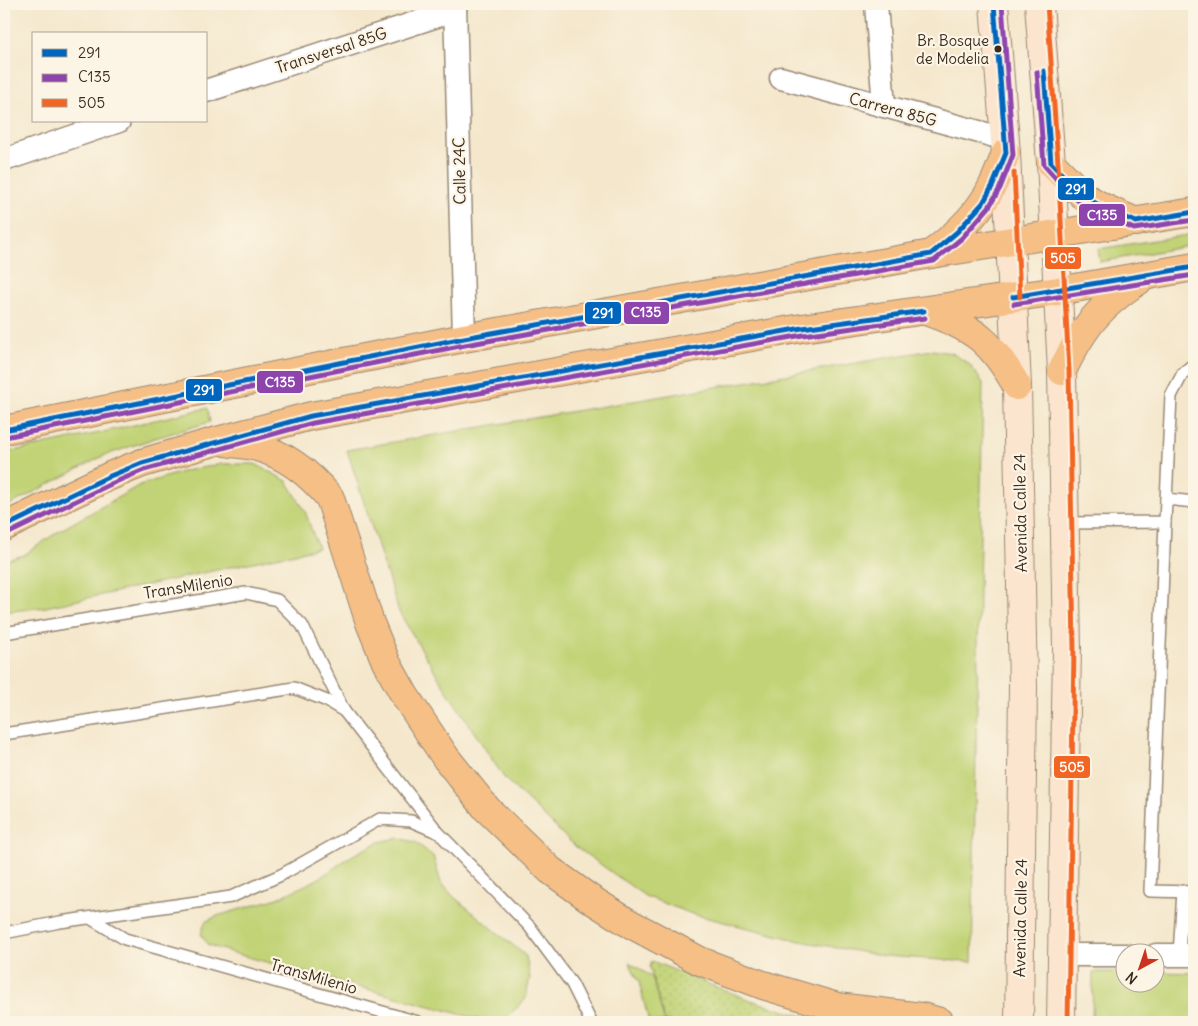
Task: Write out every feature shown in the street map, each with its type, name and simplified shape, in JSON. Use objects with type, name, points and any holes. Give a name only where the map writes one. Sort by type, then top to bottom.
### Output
[{"type":"main road","name":"Avenida Calle 24","points":[[994,4],[1006,146],[1018,386],[1023,687],[1019,1022]]},
{"type":"main road","points":[[1039,4],[1051,163],[1062,371],[1066,648],[1061,1022]]},
{"type":"main road","points":[[931,254],[957,232],[983,203],[993,185],[1006,146]]},
{"type":"main road","points":[[1051,163],[1085,197],[1102,208],[1136,222]]},
{"type":"main road","points":[[4,430],[464,338],[931,254],[1194,212]]},
{"type":"main road","points":[[4,527],[118,472],[142,463],[311,416],[802,328],[1058,291],[1194,267]]},
{"type":"main road","points":[[1062,371],[1082,333],[1094,317],[1122,291],[1146,276]]},
{"type":"main road","points":[[924,311],[951,320],[978,336],[1002,360],[1018,386]]},
{"type":"main road","points":[[217,441],[257,447],[277,454],[295,464],[330,498],[370,623],[386,662],[405,696],[446,758],[487,809],[550,870],[589,898],[668,945],[700,961],[754,982],[837,1007],[922,1017],[940,1022]]},
{"type":"street","points":[[876,4],[884,106]]},
{"type":"street","name":"Transversal 85G","points":[[208,90],[455,7]]},
{"type":"street","name":"Calle 24C","points":[[455,7],[464,338]]},
{"type":"street","name":"Carrera 85G","points":[[782,78],[884,106],[1006,146]]},
{"type":"street","points":[[4,160],[115,122]]},
{"type":"street","points":[[1062,955],[1116,955]]},
{"type":"street","points":[[1166,955],[1186,955]]},
{"type":"lane","points":[[1186,955],[1189,892],[1150,891],[1171,396],[1183,373],[1194,364]]},
{"type":"lane","points":[[1166,499],[1194,502]]},
{"type":"lane","points":[[1065,523],[1165,522]]},
{"type":"lane","name":"TransMilenio","points":[[4,633],[246,593],[278,600],[302,625],[344,711],[438,832],[530,927],[572,984],[591,1022]]},
{"type":"lane","name":"TransMilenio","points":[[4,734],[294,688],[326,701],[344,711]]},
{"type":"lane","name":"TransMilenio","points":[[4,933],[231,897],[281,875],[380,819],[411,821],[438,832]]},
{"type":"lane","name":"TransMilenio","points":[[90,918],[125,939],[418,1022]]},
{"type":"green space","points":[[1194,234],[1194,245],[1100,262],[1098,249]]},
{"type":"green space","points":[[932,350],[952,353],[969,364],[983,383],[972,962],[883,956],[800,941],[692,914],[645,896],[576,847],[505,779],[445,688],[399,612],[347,450]]},
{"type":"green space","points":[[207,408],[210,422],[103,456],[4,508],[4,453]]},
{"type":"green space","points":[[222,464],[255,464],[287,481],[305,511],[318,548],[46,607],[4,612],[4,561],[24,555],[59,531],[140,485],[185,471]]},
{"type":"green space","points":[[398,838],[415,842],[433,856],[441,883],[454,897],[526,956],[530,978],[525,1000],[506,1018],[482,1020],[240,955],[208,945],[201,934],[205,922],[217,916],[278,898],[318,879],[353,855],[379,842]]},
{"type":"green space","points":[[652,961],[762,1004],[830,1022],[673,1022],[664,1020],[650,967]]},
{"type":"green space","points":[[629,962],[652,977],[664,1020],[673,1022],[649,1022],[639,982]]},
{"type":"green space","points":[[1093,972],[1116,972],[1116,994],[1166,994],[1166,972],[1194,973],[1194,1022],[1092,1022]]},
{"type":"transit line","name":"291","points":[[4,430],[464,338],[931,254],[957,232],[983,203],[993,185],[1006,153],[994,4]]},
{"type":"transit line","name":"C135","points":[[5,437],[465,345],[934,261],[962,238],[989,207],[1000,188],[1013,155],[1002,4]]},
{"type":"transit line","name":"505","points":[[1047,4],[1069,371],[1074,648],[1068,1022]]},
{"type":"transit line","name":"291","points":[[1044,71],[1051,163],[1074,187],[1085,197],[1102,207],[1136,222],[1194,212]]},
{"type":"transit line","name":"C135","points":[[1037,72],[1044,165],[1069,193],[1098,213],[1134,229],[1194,220]]},
{"type":"transit line","name":"505","points":[[1014,172],[1020,297]]},
{"type":"transit line","name":"291","points":[[1013,297],[1194,267]]},
{"type":"transit line","name":"C135","points":[[1014,304],[1194,275]]},
{"type":"transit line","name":"291","points":[[4,527],[110,476],[142,463],[311,416],[802,328],[924,311]]},
{"type":"transit line","name":"C135","points":[[7,534],[144,470],[313,423],[803,335],[925,318]]},
{"type":"place","name":"Br. Bosque de Modelia","points":[[998,49]]}]
